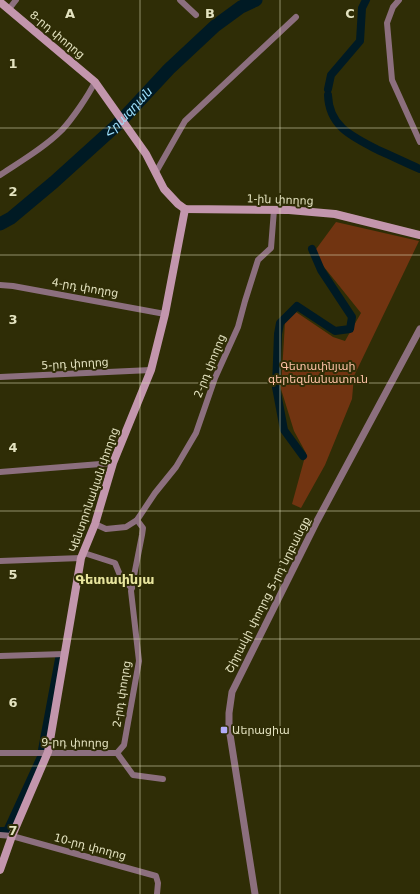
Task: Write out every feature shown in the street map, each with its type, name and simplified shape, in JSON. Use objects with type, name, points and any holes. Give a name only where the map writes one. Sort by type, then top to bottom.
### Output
[{"type":"main road","name":"8-րդ փողոց","points":[[4,8],[97,84],[146,154],[156,172]]},
{"type":"main road","points":[[156,172],[164,189],[178,204],[185,209]]},
{"type":"main road","name":"1-ին փողոց","points":[[185,209],[289,210],[335,214],[420,235]]},
{"type":"main road","name":"Կենտրոնական փողոց","points":[[0,870],[12,836],[48,752],[82,556],[95,524],[112,463],[151,370],[165,314],[185,209]]},
{"type":"street","points":[[4,8],[16,0]]},
{"type":"street","points":[[180,0],[196,15]]},
{"type":"street","points":[[399,0],[393,7],[386,23],[392,80],[420,142]]},
{"type":"street","points":[[156,172],[185,121],[296,17]]},
{"type":"street","points":[[1,172],[46,143],[62,129],[97,84]]},
{"type":"street","name":"2-րդ փողոց","points":[[116,753],[124,745],[139,661],[132,588],[143,528],[137,520],[155,493],[176,467],[196,433],[215,378],[238,327],[258,260],[271,248],[274,210]]},
{"type":"street","name":"4-րդ փողոց","points":[[0,285],[13,286],[165,314]]},
{"type":"street","name":"Շիրակի փողոց 5-րդ նրբանցք","points":[[255,894],[229,728],[229,713],[232,692],[317,521],[420,329]]},
{"type":"street","name":"5-րդ փողոց","points":[[0,377],[151,370]]},
{"type":"street","points":[[0,472],[112,463]]},
{"type":"street","points":[[95,524],[106,529],[126,528],[137,520]]},
{"type":"street","points":[[0,561],[82,556],[115,563],[122,580],[132,588]]},
{"type":"street","points":[[0,656],[65,654]]},
{"type":"street","name":"9-րդ փողոց","points":[[0,753],[116,753],[133,775],[163,779]]},
{"type":"street","name":"10-րդ փողոց","points":[[0,835],[12,836],[156,876],[158,883],[157,894]]},
{"type":"green space","name":"Գետափնյաի գերեզմանատուն","points":[[336,222],[419,241],[354,376],[352,399],[325,465],[301,508],[292,504],[306,453],[294,431],[281,389],[285,322],[296,312],[333,337],[345,341],[361,313],[316,257],[314,252]]},
{"type":"waterway","name":"Հրազդան","points":[[0,224],[11,218],[54,182],[117,125],[169,69],[215,26],[241,7],[256,0]]},
{"type":"waterway","points":[[328,89],[331,75],[360,41],[362,8],[366,0]]},
{"type":"waterway","points":[[328,95],[329,106],[333,115],[344,130],[378,150],[420,169]]},
{"type":"waterway","points":[[303,456],[284,430],[276,387],[278,334],[280,323],[297,306],[335,331],[350,329],[352,317],[321,270],[312,249]]},
{"type":"waterway","points":[[42,750],[59,659]]},
{"type":"waterway","points":[[0,831],[7,831],[40,759]]},
{"type":"place","name":"Աերացիա","points":[[224,730]]},
{"type":"district","name":"Գետափնյա","points":[[115,579]]}]
